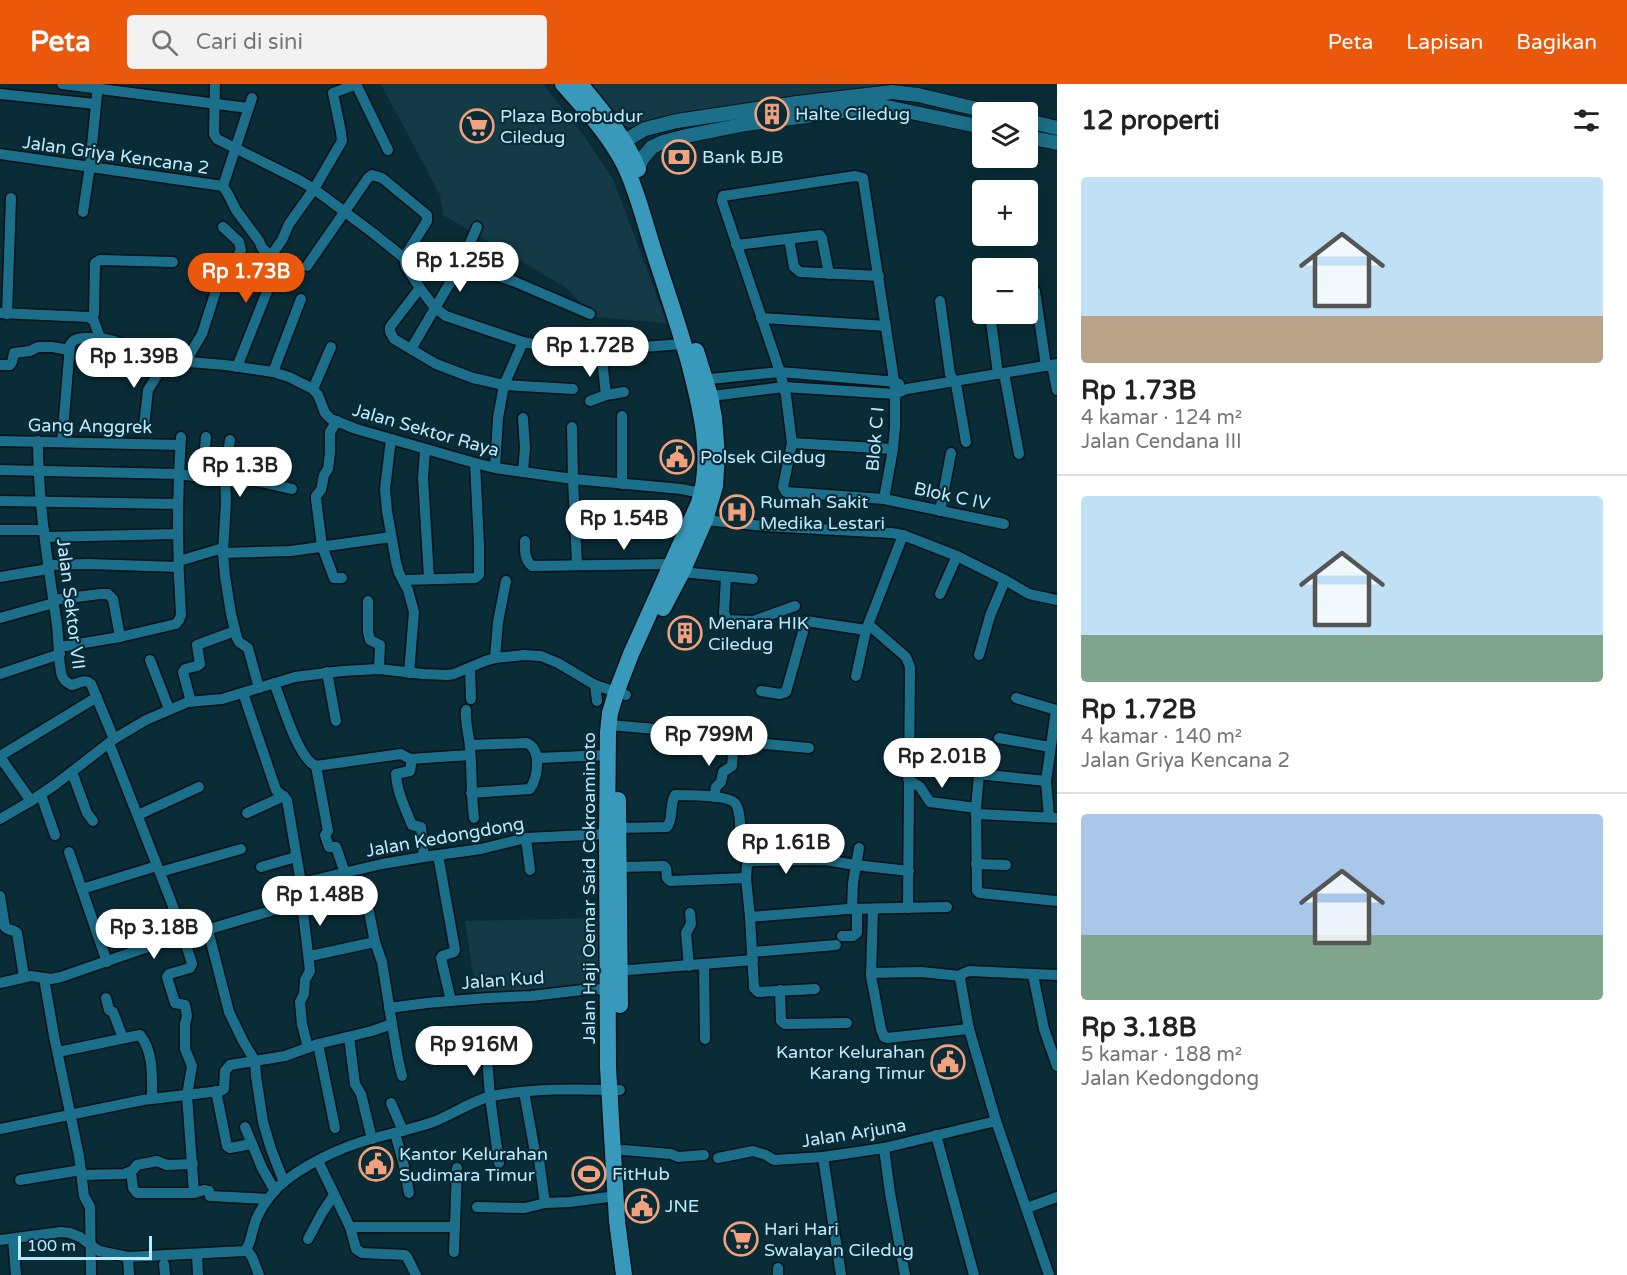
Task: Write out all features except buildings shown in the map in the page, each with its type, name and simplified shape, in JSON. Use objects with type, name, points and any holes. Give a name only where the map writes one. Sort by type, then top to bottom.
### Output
[{"type":"main road","name":"Jalan Haji Oemar Said Cokroaminoto","points":[[563,84],[619,144],[638,168],[702,389],[717,455],[715,486],[705,520],[676,568]]},
{"type":"main road","name":"Jalan Haji Oemar Said Cokroaminoto","points":[[580,84],[610,120],[683,344],[702,389],[705,456],[702,493],[676,568],[621,694],[608,754],[613,831],[616,1196],[624,1275]]},
{"type":"main road","name":"Jalan Haji Oemar Said Cokroaminoto","points":[[614,725],[618,750],[613,831],[619,867],[614,918]]},
{"type":"main road","name":"Jalan Haji Oemar Said Cokroaminoto","points":[[614,1089],[623,1150],[624,1180],[635,1275]]},
{"type":"street","name":"Jalan Griya Kencana 2","points":[[0,154],[223,186],[250,103],[215,103],[98,86],[62,84]]},
{"type":"street","name":"Jalan Griya Kencana 2","points":[[215,84],[215,136],[221,142],[314,189],[404,258],[406,267],[420,288],[435,308],[446,316],[523,342],[575,352],[683,344]]},
{"type":"street","points":[[82,212],[90,166],[98,86]]},
{"type":"street","points":[[237,367],[274,274],[266,264],[342,141],[330,89],[357,86],[388,150]]},
{"type":"street","points":[[638,168],[652,147],[746,117],[892,92],[918,95],[972,108]]},
{"type":"street","points":[[0,94],[95,104]]},
{"type":"street","points":[[619,144],[645,129],[677,121],[882,106],[972,125]]},
{"type":"street","points":[[1038,123],[1057,128]]},
{"type":"street","points":[[1038,139],[1057,143]]},
{"type":"street","points":[[307,266],[372,175],[382,178],[427,215],[427,221],[404,258]]},
{"type":"street","name":"Blok C I","points":[[736,245],[722,201],[723,196],[855,176],[863,178],[895,394],[895,427],[885,499]]},
{"type":"street","points":[[223,186],[262,248],[271,256]]},
{"type":"street","points":[[11,198],[5,256],[4,313],[92,318]]},
{"type":"street","points":[[185,366],[202,334],[222,272],[233,264],[242,250],[239,242],[224,227]]},
{"type":"street","points":[[411,349],[461,264],[477,227]]},
{"type":"street","points":[[829,274],[820,235],[736,245],[780,372],[792,443],[893,448]]},
{"type":"street","points":[[789,239],[796,270],[802,273],[879,276]]},
{"type":"street","points":[[99,338],[92,318],[95,263],[100,260],[173,262]]},
{"type":"street","points":[[461,264],[513,280],[590,314]]},
{"type":"street","points":[[420,288],[390,327],[394,339],[436,364],[473,378],[504,385],[573,389]]},
{"type":"street","points":[[273,372],[301,299]]},
{"type":"street","points":[[940,301],[950,374],[956,384],[966,442]]},
{"type":"street","points":[[1038,304],[1057,390]]},
{"type":"street","points":[[761,318],[886,326]]},
{"type":"street","points":[[992,324],[1019,454]]},
{"type":"street","points":[[62,442],[69,350],[72,341],[77,339],[99,338],[114,341],[126,346],[134,354],[185,366],[237,367],[273,372],[313,389],[331,347]]},
{"type":"street","points":[[495,468],[498,418],[504,385],[523,342]]},
{"type":"street","points":[[0,365],[10,365],[14,353],[30,351],[38,347],[69,350]]},
{"type":"street","points":[[601,350],[606,395]]},
{"type":"street","points":[[144,426],[148,390],[156,377],[160,360]]},
{"type":"street","points":[[702,389],[784,387],[895,394],[907,389],[1052,365]]},
{"type":"street","points":[[702,389],[780,372],[894,382],[907,389]]},
{"type":"street","name":"Jalan Sektor Raya","points":[[313,389],[325,413],[336,421],[425,450],[495,468],[702,493]]},
{"type":"street","points":[[590,401],[624,392]]},
{"type":"street","points":[[622,416],[622,484]]},
{"type":"street","points":[[523,418],[525,448],[523,472]]},
{"type":"street","points":[[336,421],[330,432],[328,469],[321,490],[316,496],[322,546],[334,578],[342,578]]},
{"type":"street","points":[[572,427],[577,564]]},
{"type":"street","points":[[0,470],[193,476],[202,473],[206,437]]},
{"type":"street","points":[[230,440],[225,474],[223,551],[228,596],[238,640],[248,648],[259,688]]},
{"type":"street","points":[[391,440],[385,489],[391,537],[399,573],[404,580],[414,612],[409,672]]},
{"type":"street","name":"Gang Anggrek","points":[[0,441],[180,441],[180,474]]},
{"type":"street","name":"Jalan Sektor VII","points":[[38,441],[38,471],[62,677],[72,686],[84,680],[91,684],[191,960],[191,967],[169,974],[167,977],[175,1003],[185,1005],[187,1014],[185,1049],[192,1066],[187,1095]]},
{"type":"street","name":"Blok C IV","points":[[792,443],[783,487],[786,492],[885,499],[1005,524]]},
{"type":"street","points":[[425,450],[423,478],[429,578]]},
{"type":"street","points":[[940,511],[951,453]]},
{"type":"street","points":[[404,580],[475,578],[479,575],[480,551],[475,463]]},
{"type":"street","points":[[0,674],[60,651],[176,624],[181,615],[178,564],[180,474]]},
{"type":"street","points":[[225,474],[292,489]]},
{"type":"street","points":[[0,501],[178,504]]},
{"type":"street","points":[[705,520],[903,535],[957,556],[1029,594],[1057,600]]},
{"type":"street","points":[[0,530],[45,533],[178,534]]},
{"type":"street","points":[[856,676],[867,627],[903,535]]},
{"type":"street","points":[[0,577],[48,567],[89,564],[178,564],[223,551],[282,551],[391,537]]},
{"type":"street","points":[[525,540],[526,557],[532,566],[577,564],[676,568],[726,577],[753,579]]},
{"type":"street","points":[[940,594],[957,556]]},
{"type":"street","points":[[726,577],[724,613],[727,620],[753,621],[795,606]]},
{"type":"street","points":[[495,658],[498,622],[506,580]]},
{"type":"street","points":[[979,655],[990,616],[1005,580]]},
{"type":"street","points":[[0,618],[54,601],[108,594],[113,599],[120,637]]},
{"type":"street","points":[[368,601],[368,634],[370,640],[380,645],[379,669]]},
{"type":"street","points":[[761,691],[780,694],[786,692],[806,621],[867,627],[906,657],[910,667],[908,908]]},
{"type":"street","points":[[191,702],[183,672],[185,669],[200,664],[197,645],[235,631]]},
{"type":"street","points":[[0,819],[36,798],[112,741],[146,720],[191,702],[222,699],[295,677],[364,669],[454,674],[495,658],[524,655],[541,656],[558,663],[595,685],[621,694]]},
{"type":"street","points":[[150,660],[169,709]]},
{"type":"street","points":[[470,668],[471,699]]},
{"type":"street","points":[[327,672],[336,721]]},
{"type":"street","points":[[274,683],[298,744],[308,761],[316,766],[401,754],[412,759],[531,744],[538,758],[530,789],[471,793]]},
{"type":"street","points":[[595,685],[597,701]]},
{"type":"street","points":[[243,693],[275,789],[287,800],[310,956],[310,974],[305,980],[304,994],[300,1002],[303,1031],[313,1046],[335,1128]]},
{"type":"street","points":[[55,835],[36,798],[0,756],[97,698]]},
{"type":"street","points":[[908,779],[920,787],[930,802],[976,811],[1053,818],[1046,781],[1056,710],[1016,699]]},
{"type":"street","points":[[466,710],[474,818]]},
{"type":"street","points":[[614,725],[715,734],[734,741],[809,748]]},
{"type":"street","points":[[999,738],[1050,747]]},
{"type":"street","points":[[734,741],[732,765],[723,772],[714,797],[731,800],[737,806],[742,841],[749,862],[746,866],[746,878],[754,988],[755,991],[815,989]]},
{"type":"street","points":[[538,758],[608,754]]},
{"type":"street","points":[[412,759],[410,771],[396,774],[398,792],[412,825],[421,827],[424,857]]},
{"type":"street","points":[[980,763],[976,811],[976,888],[978,892],[1057,902]]},
{"type":"street","points":[[316,766],[328,831],[325,835],[327,845],[336,847],[345,873]]},
{"type":"street","points":[[72,772],[87,813],[93,821]]},
{"type":"street","points":[[978,774],[1046,781]]},
{"type":"street","points":[[138,815],[199,788]]},
{"type":"street","name":"Jalan Kedongdong","points":[[301,883],[424,857],[481,849],[526,838],[667,827],[670,823],[675,795],[714,797]]},
{"type":"street","points":[[247,813],[284,796]]},
{"type":"street","points":[[526,838],[530,870]]},
{"type":"street","points":[[614,971],[704,965],[839,941],[853,936],[857,933],[855,865],[859,848]]},
{"type":"street","points":[[82,889],[241,849]]},
{"type":"street","points":[[69,852],[107,962]]},
{"type":"street","points":[[438,855],[456,950],[441,958],[451,1000]]},
{"type":"street","points":[[261,867],[296,857]]},
{"type":"street","points":[[749,862],[825,860],[909,871]]},
{"type":"street","points":[[976,864],[1006,865]]},
{"type":"street","points":[[619,867],[664,866],[670,881],[746,878]]},
{"type":"street","points":[[0,896],[5,927],[17,933],[24,977]]},
{"type":"street","points":[[0,983],[31,976],[55,979],[139,950],[301,902]]},
{"type":"street","points":[[367,902],[375,942],[382,962],[402,1076]]},
{"type":"street","points":[[750,917],[855,909],[947,907]]},
{"type":"street","points":[[873,909],[871,973],[881,1029],[885,1038],[969,1029]]},
{"type":"street","points":[[689,966],[686,933],[690,924],[690,913]]},
{"type":"street","points":[[208,930],[229,1012],[255,1061],[263,1122],[284,1182]]},
{"type":"street","points":[[310,956],[375,942]]},
{"type":"street","points":[[704,965],[705,1039]]},
{"type":"street","points":[[1049,1275],[996,1121],[969,1029],[960,982],[961,976],[969,971],[1057,975]]},
{"type":"street","points":[[871,973],[921,972],[961,976]]},
{"type":"street","points":[[1033,975],[1044,1029],[1057,1066]]},
{"type":"street","points":[[44,978],[84,1196],[91,1210],[91,1275]]},
{"type":"street","name":"Jalan Kud","points":[[389,1008],[451,1000],[531,996],[591,989],[614,990]]},
{"type":"street","points":[[780,990],[781,1021],[784,1024],[847,1023]]},
{"type":"street","points":[[106,998],[123,1038]]},
{"type":"street","points":[[0,1129],[152,1099],[224,1089],[225,1071],[230,1065],[285,1056],[392,1024]]},
{"type":"street","points":[[58,1052],[140,1035],[145,1043],[152,1073],[152,1099]]},
{"type":"street","points":[[349,1037],[355,1084],[361,1094],[372,1138]]},
{"type":"street","points":[[487,1056],[499,1162]]},
{"type":"street","points":[[247,1251],[260,1212],[271,1195],[284,1182],[318,1161],[372,1138],[413,1129],[490,1097],[566,1089],[614,1089]]},
{"type":"street","points":[[216,1091],[227,1146],[230,1148],[252,1144]]},
{"type":"street","points":[[524,1092],[535,1152],[539,1160],[545,1203]]},
{"type":"street","points":[[187,1095],[194,1193]]},
{"type":"street","points":[[391,1103],[399,1132],[409,1193]]},
{"type":"street","name":"Jalan Arjuna","points":[[718,1158],[753,1151],[774,1160],[823,1157],[884,1148],[996,1121]]},
{"type":"street","points":[[245,1127],[265,1174],[271,1195]]},
{"type":"street","points":[[936,1135],[974,1275]]},
{"type":"street","points":[[884,1148],[905,1275]]},
{"type":"street","points":[[623,1150],[671,1154],[678,1157],[704,1155]]},
{"type":"street","points":[[823,1157],[841,1275]]},
{"type":"street","points":[[20,1180],[81,1172],[117,1175],[131,1172],[137,1165],[157,1161],[167,1165],[192,1164]]},
{"type":"street","points":[[318,1161],[350,1227],[356,1249],[362,1254],[405,1255],[416,1275]]},
{"type":"street","points":[[454,1252],[457,1168]]},
{"type":"street","points":[[131,1172],[133,1188],[137,1193],[194,1193],[204,1190],[208,1191],[210,1196],[271,1195]]},
{"type":"street","points":[[308,1239],[334,1195]]},
{"type":"street","points":[[477,1207],[525,1208],[545,1203],[616,1196]]},
{"type":"street","points":[[1027,1208],[1057,1197]]},
{"type":"street","points":[[350,1227],[454,1227]]},
{"type":"street","points":[[0,1240],[70,1233],[80,1237],[99,1251],[128,1257],[247,1251]]},
{"type":"street","points":[[13,1239],[16,1275]]},
{"type":"street","points":[[247,1251],[259,1275]]},
{"type":"street","points":[[196,1254],[198,1275]]},
{"type":"street","points":[[128,1257],[129,1275]]},
{"type":"shaded area","points":[[381,84],[543,84],[584,136],[613,179],[667,323],[595,317],[565,287],[443,215],[440,195]]},
{"type":"shaded area","points":[[591,84],[883,84],[852,93],[628,127],[622,123]]},
{"type":"shaded area","points":[[598,918],[601,986],[476,994],[465,921]]},
{"type":"place","name":"Halte Ciledug","points":[[772,114]]},
{"type":"place","name":"Plaza Borobudur Ciledug","points":[[477,126]]},
{"type":"place","name":"Bank BJB","points":[[679,157]]},
{"type":"place","name":"Polsek Ciledug","points":[[677,457]]},
{"type":"place","name":"Rumah Sakit Medika Lestari","points":[[737,512]]},
{"type":"place","name":"Menara HIK Ciledug","points":[[685,633]]},
{"type":"place","name":"Kantor Kelurahan Karang Timur","points":[[948,1062]]},
{"type":"place","name":"Kantor Kelurahan Sudimara Timur","points":[[376,1164]]},
{"type":"place","name":"FitHub","points":[[589,1174]]},
{"type":"place","name":"JNE","points":[[642,1206]]},
{"type":"place","name":"Hari Hari Swalayan Ciledug","points":[[741,1239]]}]
